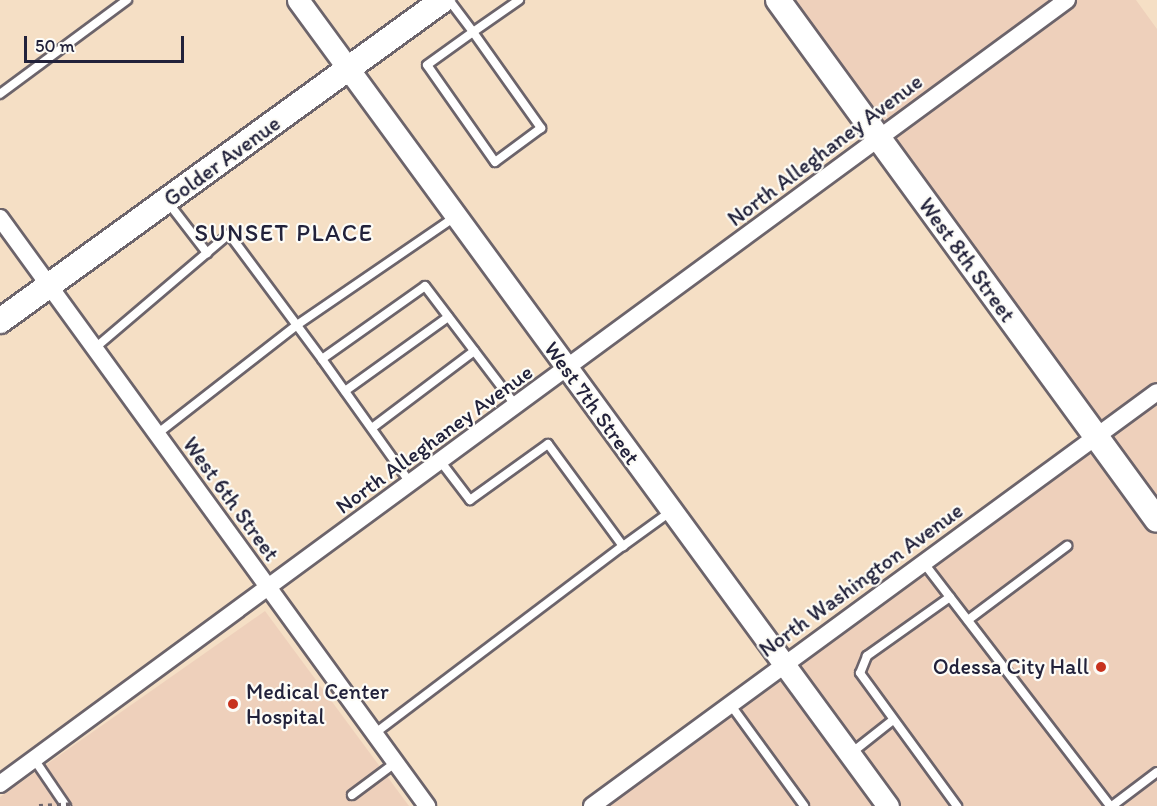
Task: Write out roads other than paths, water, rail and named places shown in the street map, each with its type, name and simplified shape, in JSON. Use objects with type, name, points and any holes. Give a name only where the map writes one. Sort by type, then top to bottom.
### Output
[{"type":"main road","name":"Golder Avenue","points":[[0,321],[442,0]]},
{"type":"main road","name":"West 8th Street","points":[[778,0],[1157,520]]},
{"type":"street","name":"West 7th Street","points":[[298,0],[670,512],[888,806]]},
{"type":"street","name":"North Alleghaney Avenue","points":[[0,784],[568,369],[1066,0]]},
{"type":"street","name":"West 6th Street","points":[[0,218],[427,806]]},
{"type":"street","name":"North Washington Avenue","points":[[592,806],[1157,392]]},
{"type":"lane","points":[[0,94],[127,0]]},
{"type":"lane","points":[[449,0],[473,33],[541,128],[495,162],[428,65],[473,33],[519,0]]},
{"type":"lane","points":[[167,201],[207,254]]},
{"type":"lane","points":[[157,434],[297,325],[456,216]]},
{"type":"lane","points":[[95,348],[229,234],[411,483]]},
{"type":"lane","points":[[322,359],[425,286],[516,407]]},
{"type":"lane","points":[[345,391],[448,317]]},
{"type":"lane","points":[[372,428],[474,351]]},
{"type":"lane","points":[[441,462],[470,500],[548,444],[623,546]]},
{"type":"lane","points":[[374,734],[670,512]]},
{"type":"lane","points":[[968,620],[1067,546]]},
{"type":"lane","points":[[923,562],[1111,806],[1157,772]]},
{"type":"lane","points":[[950,597],[861,663],[860,673],[957,806]]},
{"type":"lane","points":[[730,704],[804,806]]},
{"type":"lane","points":[[850,754],[893,720]]},
{"type":"lane","points":[[34,759],[69,805]]},
{"type":"lane","points":[[352,795],[395,763]]},
{"type":"place","name":"Odessa City Hall","points":[[1101,667]]},
{"type":"place","name":"Medical Center Hospital","points":[[233,704]]},
{"type":"district","name":"SUNSET PLACE","points":[[284,233]]}]
